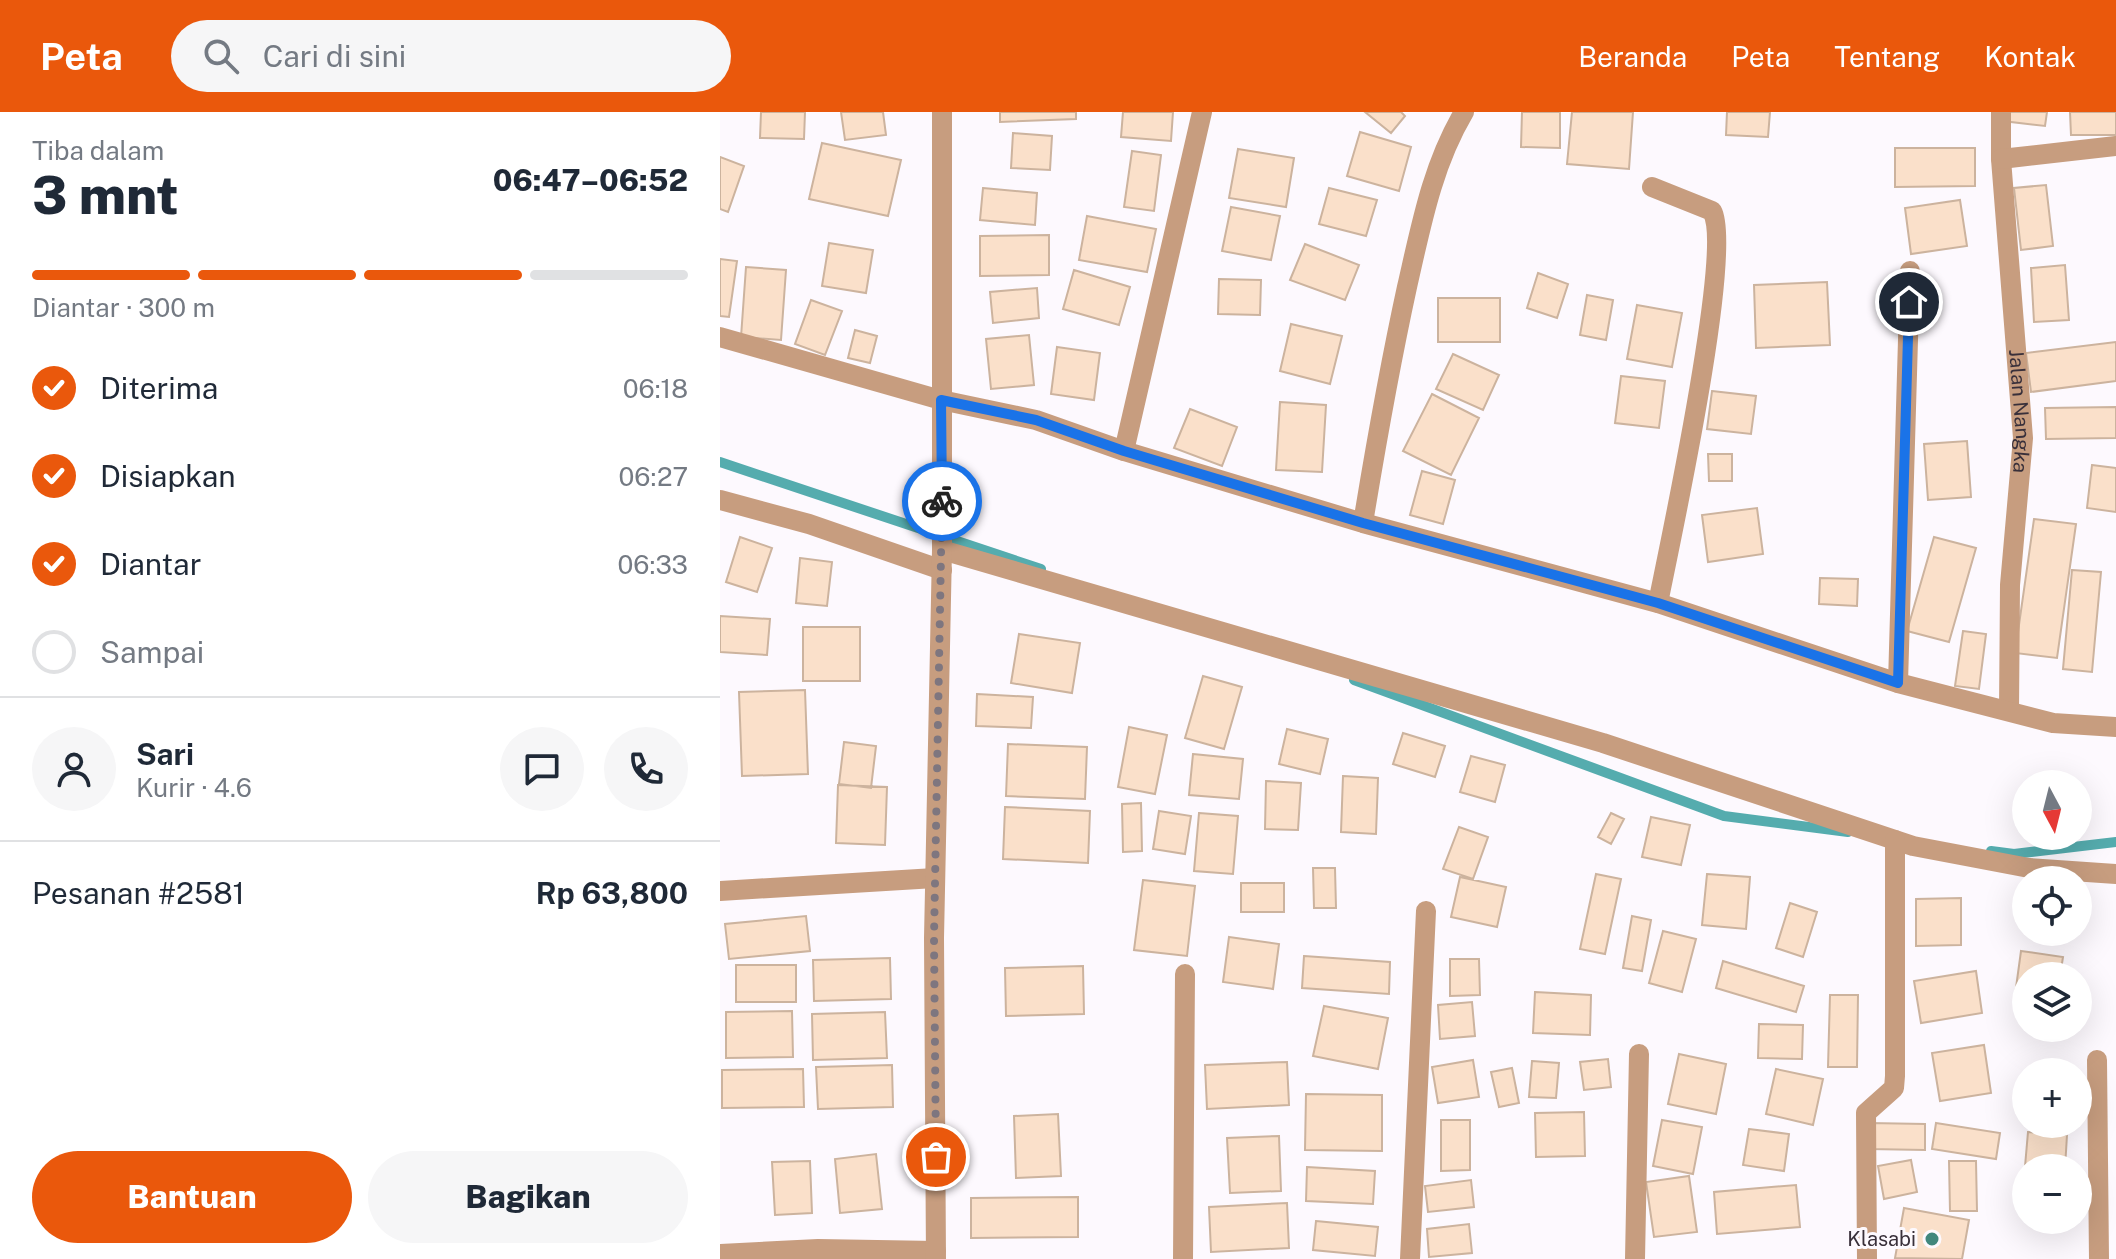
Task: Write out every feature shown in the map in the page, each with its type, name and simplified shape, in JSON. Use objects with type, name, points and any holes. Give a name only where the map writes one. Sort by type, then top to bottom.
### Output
[{"type":"street","points":[[720,1254],[818,1249],[936,1255],[935,878],[942,553],[942,112]]},
{"type":"street","points":[[1124,451],[1202,112]]},
{"type":"street","points":[[1363,523],[1387,383],[1426,201],[1464,112]]},
{"type":"street","name":"Jalan Nangka","points":[[2001,112],[2001,159],[2023,438],[2010,585],[2009,711]]},
{"type":"street","points":[[2001,159],[2116,146]]},
{"type":"street","points":[[1652,187],[1712,211],[1719,234],[1702,368],[1658,603]]},
{"type":"street","points":[[1898,683],[1910,271]]},
{"type":"street","points":[[720,337],[941,400],[1036,420],[1124,451],[1363,523],[1658,603],[1898,683],[2053,723],[2116,727]]},
{"type":"street","points":[[720,500],[809,524],[942,553],[1603,743],[1895,840],[2029,868],[2116,874]]},
{"type":"street","points":[[1867,1259],[1866,1113],[1894,1088],[1895,1076],[1895,840]]},
{"type":"street","points":[[720,891],[935,878]]},
{"type":"street","points":[[1410,1259],[1426,911]]},
{"type":"street","points":[[1183,1259],[1185,974]]},
{"type":"street","points":[[1635,1259],[1639,1054]]},
{"type":"street","points":[[2097,1060],[2099,1259]]},
{"type":"building","points":[[761,112],[805,112],[804,139],[760,138]]},
{"type":"building","points":[[841,112],[883,112],[886,135],[845,140]]},
{"type":"building","points":[[1000,112],[1076,112],[1076,119],[1000,122]]},
{"type":"building","points":[[1123,112],[1173,112],[1171,141],[1121,137]]},
{"type":"building","points":[[1365,112],[1401,112],[1405,116],[1391,133]]},
{"type":"building","points":[[1522,112],[1560,112],[1560,148],[1521,147]]},
{"type":"building","points":[[1572,112],[1633,112],[1629,169],[1567,164]]},
{"type":"building","points":[[1727,112],[1770,112],[1768,137],[1726,135]]},
{"type":"building","points":[[2004,112],[2047,112],[2045,126],[2003,121]]},
{"type":"building","points":[[2070,112],[2116,112],[2116,135],[2071,135]]},
{"type":"building","points":[[1360,132],[1411,147],[1399,191],[1347,176]]},
{"type":"building","points":[[1013,133],[1052,136],[1050,170],[1011,168]]},
{"type":"building","points":[[822,143],[901,160],[888,216],[809,199]]},
{"type":"building","points":[[1895,148],[1975,148],[1975,186],[1895,187]]},
{"type":"building","points":[[1238,149],[1294,158],[1286,207],[1229,198]]},
{"type":"building","points":[[1132,151],[1161,155],[1154,211],[1124,207]]},
{"type":"building","points":[[720,157],[744,166],[728,212],[720,209]]},
{"type":"building","points":[[2046,185],[2053,246],[2021,250],[2014,188]]},
{"type":"building","points":[[983,188],[1037,193],[1035,225],[980,220]]},
{"type":"building","points":[[1329,188],[1377,200],[1366,236],[1319,224]]},
{"type":"building","points":[[1960,200],[1967,246],[1911,254],[1905,208]]},
{"type":"building","points":[[1231,207],[1280,216],[1271,260],[1222,251]]},
{"type":"building","points":[[1087,216],[1156,229],[1147,272],[1079,260]]},
{"type":"building","points":[[1049,235],[1049,275],[980,276],[980,236]]},
{"type":"building","points":[[829,243],[873,250],[866,293],[822,286]]},
{"type":"building","points":[[1305,244],[1359,265],[1345,300],[1290,280]]},
{"type":"building","points":[[720,259],[737,261],[729,317],[720,316]]},
{"type":"building","points":[[2065,265],[2069,320],[2034,322],[2031,268]]},
{"type":"building","points":[[746,267],[786,270],[781,340],[741,337]]},
{"type":"building","points":[[1074,270],[1130,287],[1119,325],[1063,309]]},
{"type":"building","points":[[1538,273],[1568,284],[1557,318],[1527,308]]},
{"type":"building","points":[[1219,279],[1261,280],[1260,315],[1218,314]]},
{"type":"building","points":[[1827,282],[1830,345],[1756,348],[1754,285]]},
{"type":"building","points":[[1037,288],[1039,318],[993,323],[990,292]]},
{"type":"building","points":[[1587,295],[1613,300],[1606,340],[1580,335]]},
{"type":"building","points":[[1438,298],[1500,298],[1500,342],[1438,342]]},
{"type":"building","points":[[811,300],[842,311],[825,355],[795,344]]},
{"type":"building","points":[[1637,305],[1682,313],[1672,367],[1627,359]]},
{"type":"building","points":[[1291,324],[1342,336],[1330,384],[1280,371]]},
{"type":"building","points":[[855,330],[877,336],[870,363],[848,358]]},
{"type":"building","points":[[1029,335],[1034,385],[991,389],[986,339]]},
{"type":"building","points":[[2116,342],[2116,381],[2031,392],[2026,353]]},
{"type":"building","points":[[1057,347],[1100,353],[1094,400],[1051,394]]},
{"type":"building","points":[[1453,354],[1499,375],[1483,410],[1436,389]]},
{"type":"building","points":[[1621,376],[1665,381],[1659,428],[1615,423]]},
{"type":"building","points":[[1712,391],[1756,396],[1751,434],[1707,429]]},
{"type":"building","points":[[1432,394],[1479,418],[1451,475],[1403,451]]},
{"type":"building","points":[[1280,402],[1326,405],[1322,472],[1276,470]]},
{"type":"building","points":[[2116,407],[2116,438],[2046,439],[2045,408]]},
{"type":"building","points":[[1190,409],[1237,427],[1222,466],[1174,448]]},
{"type":"building","points":[[1967,441],[1971,497],[1928,500],[1924,444]]},
{"type":"building","points":[[1708,454],[1732,454],[1732,481],[1709,481]]},
{"type":"building","points":[[2092,465],[2116,468],[2116,512],[2087,508]]},
{"type":"building","points":[[1422,471],[1455,480],[1443,524],[1410,515]]},
{"type":"building","points":[[1757,508],[1763,554],[1708,562],[1702,515]]},
{"type":"building","points":[[2034,519],[2076,524],[2057,658],[2015,653]]},
{"type":"building","points":[[740,537],[772,548],[757,592],[726,582]]},
{"type":"building","points":[[1934,537],[1976,548],[1949,642],[1907,631]]},
{"type":"building","points":[[800,558],[832,562],[827,606],[796,603]]},
{"type":"building","points":[[2072,570],[2101,572],[2092,672],[2063,669]]},
{"type":"building","points":[[1820,578],[1858,579],[1857,606],[1819,604]]},
{"type":"building","points":[[720,616],[770,619],[767,655],[720,652]]},
{"type":"building","points":[[803,627],[860,627],[860,681],[803,681]]},
{"type":"building","points":[[1963,631],[1986,634],[1979,689],[1955,686]]},
{"type":"building","points":[[1019,634],[1080,643],[1072,693],[1011,683]]},
{"type":"building","points":[[1203,676],[1242,687],[1224,749],[1185,738]]},
{"type":"building","points":[[805,690],[808,774],[742,776],[739,692]]},
{"type":"building","points":[[977,694],[1033,697],[1031,728],[976,726]]},
{"type":"building","points":[[1129,727],[1167,735],[1155,794],[1118,787]]},
{"type":"building","points":[[1287,729],[1328,739],[1320,774],[1279,764]]},
{"type":"building","points":[[1403,733],[1445,746],[1435,777],[1393,764]]},
{"type":"building","points":[[844,742],[876,746],[871,788],[839,784]]},
{"type":"building","points":[[1008,744],[1087,747],[1085,799],[1006,796]]},
{"type":"building","points":[[1193,754],[1243,759],[1239,799],[1189,795]]},
{"type":"building","points":[[1471,756],[1505,765],[1495,802],[1460,792]]},
{"type":"building","points":[[1343,776],[1378,778],[1376,834],[1341,832]]},
{"type":"building","points":[[1266,781],[1301,783],[1298,830],[1265,829]]},
{"type":"building","points":[[838,785],[887,787],[885,845],[836,843]]},
{"type":"building","points":[[1141,803],[1142,851],[1123,852],[1122,804]]},
{"type":"building","points":[[1005,807],[1090,811],[1088,863],[1003,859]]},
{"type":"building","points":[[1159,811],[1191,816],[1185,854],[1153,849]]},
{"type":"building","points":[[1199,813],[1238,816],[1233,874],[1194,871]]},
{"type":"building","points":[[1611,813],[1624,819],[1611,844],[1598,837]]},
{"type":"building","points":[[1651,817],[1690,825],[1681,865],[1642,857]]},
{"type":"building","points":[[1459,827],[1488,837],[1473,879],[1443,869]]},
{"type":"building","points":[[1313,868],[1335,868],[1336,908],[1314,908]]},
{"type":"building","points":[[1596,874],[1621,879],[1605,954],[1580,949]]},
{"type":"building","points":[[1707,874],[1750,877],[1746,929],[1702,925]]},
{"type":"building","points":[[1460,877],[1506,887],[1497,927],[1451,917]]},
{"type":"building","points":[[1143,880],[1195,886],[1187,956],[1134,950]]},
{"type":"building","points":[[1241,883],[1284,883],[1284,912],[1241,912]]},
{"type":"building","points":[[1961,898],[1961,945],[1916,946],[1916,899]]},
{"type":"building","points":[[1790,903],[1817,912],[1803,957],[1776,948]]},
{"type":"building","points":[[806,916],[810,951],[729,959],[725,924]]},
{"type":"building","points":[[1632,916],[1651,920],[1642,971],[1623,968]]},
{"type":"building","points":[[1663,931],[1696,939],[1682,992],[1649,983]]},
{"type":"building","points":[[1229,937],[1279,944],[1273,989],[1223,982]]},
{"type":"building","points":[[2021,951],[2063,957],[2062,962],[2020,962]]},
{"type":"building","points":[[1304,956],[1390,962],[1389,994],[1302,988]]},
{"type":"building","points":[[890,958],[891,999],[814,1001],[813,960]]},
{"type":"building","points":[[1450,959],[1479,959],[1480,995],[1450,996]]},
{"type":"building","points":[[1723,961],[1804,986],[1796,1012],[1716,988]]},
{"type":"building","points":[[736,965],[796,965],[796,1002],[736,1002]]},
{"type":"building","points":[[1083,966],[1084,1014],[1006,1016],[1005,968]]},
{"type":"building","points":[[1976,971],[1982,1013],[1921,1023],[1914,981]]},
{"type":"building","points":[[1535,992],[1591,995],[1590,1035],[1533,1033]]},
{"type":"building","points":[[1830,995],[1858,995],[1857,1067],[1828,1067]]},
{"type":"building","points":[[1472,1002],[1475,1036],[1440,1039],[1438,1005]]},
{"type":"building","points":[[1324,1006],[1388,1018],[1378,1069],[1313,1056]]},
{"type":"building","points":[[792,1011],[793,1057],[726,1058],[726,1012]]},
{"type":"building","points":[[885,1012],[887,1058],[813,1060],[812,1014]]},
{"type":"building","points":[[1759,1024],[1803,1025],[1802,1059],[1758,1058]]},
{"type":"building","points":[[1984,1045],[1991,1093],[1940,1101],[1932,1053]]},
{"type":"building","points":[[1679,1054],[1726,1064],[1716,1114],[1668,1104]]},
{"type":"building","points":[[1608,1059],[1611,1087],[1584,1090],[1580,1062]]},
{"type":"building","points":[[1473,1060],[1479,1097],[1438,1103],[1432,1067]]},
{"type":"building","points":[[1532,1061],[1559,1063],[1556,1098],[1529,1097]]},
{"type":"building","points":[[1287,1062],[1289,1105],[1207,1109],[1205,1065]]},
{"type":"building","points":[[892,1065],[893,1107],[818,1109],[816,1067]]},
{"type":"building","points":[[1512,1068],[1519,1103],[1499,1107],[1491,1072]]},
{"type":"building","points":[[803,1069],[804,1107],[722,1108],[722,1070]]},
{"type":"building","points":[[1776,1069],[1823,1079],[1813,1125],[1766,1114]]},
{"type":"building","points":[[1306,1094],[1382,1095],[1382,1151],[1305,1150]]},
{"type":"building","points":[[1584,1112],[1585,1156],[1536,1157],[1535,1113]]},
{"type":"building","points":[[1058,1114],[1061,1176],[1016,1178],[1014,1116]]},
{"type":"building","points":[[1441,1120],[1470,1120],[1470,1170],[1441,1171]]},
{"type":"building","points":[[1662,1120],[1702,1127],[1693,1174],[1653,1166]]},
{"type":"building","points":[[1869,1123],[1925,1124],[1925,1150],[1869,1149]]},
{"type":"building","points":[[1936,1123],[2000,1133],[1996,1159],[1932,1149]]},
{"type":"building","points":[[1749,1129],[1789,1134],[1784,1171],[1743,1165]]},
{"type":"building","points":[[1279,1136],[1281,1191],[1230,1193],[1227,1138]]},
{"type":"building","points":[[2027,1138],[2067,1138],[2066,1154],[2026,1154]]},
{"type":"building","points":[[876,1154],[882,1209],[840,1213],[835,1159]]},
{"type":"building","points":[[1911,1160],[1917,1192],[1884,1199],[1878,1166]]},
{"type":"building","points":[[810,1161],[812,1213],[775,1215],[772,1162]]},
{"type":"building","points":[[1949,1161],[1976,1161],[1977,1211],[1950,1211]]},
{"type":"building","points":[[1307,1167],[1375,1171],[1373,1204],[1306,1201]]},
{"type":"building","points":[[1689,1176],[1697,1232],[1654,1237],[1646,1182]]},
{"type":"building","points":[[1471,1180],[1474,1207],[1428,1212],[1425,1186]]},
{"type":"building","points":[[1796,1185],[1800,1227],[1717,1234],[1714,1192]]},
{"type":"building","points":[[1078,1197],[1078,1237],[971,1238],[971,1198]]},
{"type":"building","points":[[1287,1203],[1289,1248],[1211,1252],[1209,1207]]},
{"type":"building","name":"Klasabi","points":[[1904,1208],[1969,1220],[1962,1259],[1895,1258]]},
{"type":"building","points":[[1316,1221],[1378,1227],[1375,1256],[1313,1250]]},
{"type":"building","points":[[1469,1224],[1472,1253],[1429,1257],[1427,1229]]},
{"type":"waterway","points":[[720,462],[1041,569]]},
{"type":"waterway","points":[[1354,680],[1724,816],[1848,832]]},
{"type":"waterway","points":[[1991,851],[2014,854],[2116,842]]},
{"type":"way so far","points":[[936,1157],[934,938],[942,501]]},
{"type":"place","name":"Klasabi","points":[[1932,1239]]},
{"type":"route","points":[[942,501],[941,400],[1036,420],[1124,451],[1363,523],[1658,603],[1898,683],[1909,302]]}]
